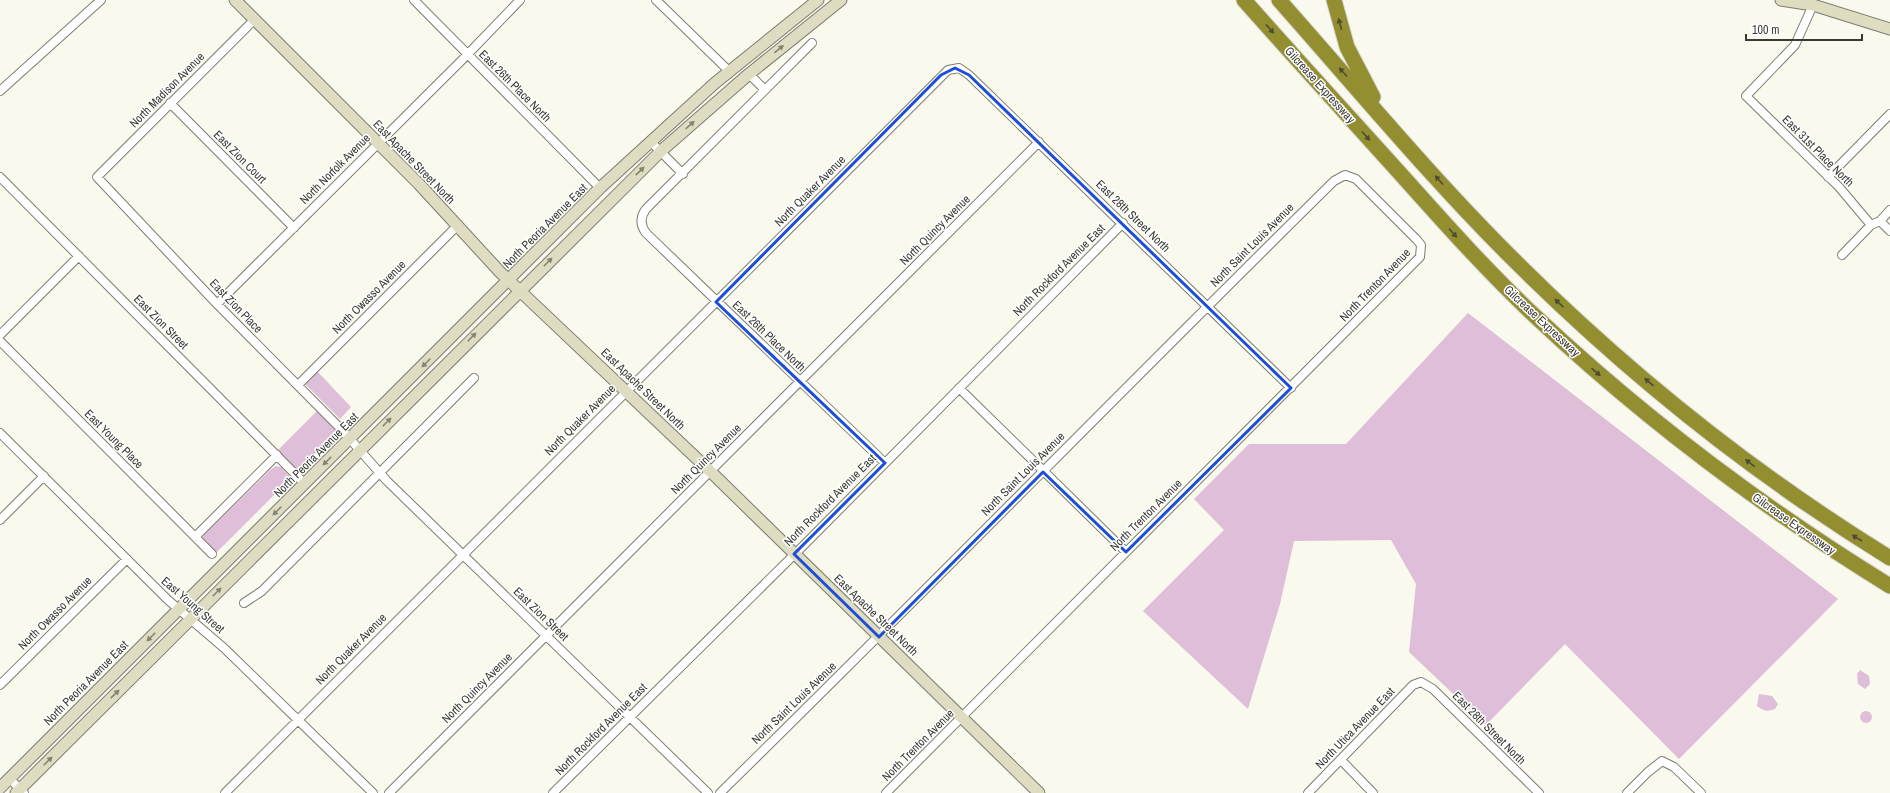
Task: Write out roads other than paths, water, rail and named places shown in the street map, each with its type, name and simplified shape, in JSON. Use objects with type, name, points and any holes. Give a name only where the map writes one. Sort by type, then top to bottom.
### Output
[{"type":"highway","name":"Gilcrease Expressway","points":[[1244,0],[1476,257],[1535,316],[1598,374],[1717,470],[1798,528],[1890,586]]},
{"type":"highway","name":"Gilcrease Expressway","points":[[1279,0],[1387,122],[1517,263],[1610,349],[1683,411],[1769,478],[1851,534],[1890,558]]},
{"type":"highway","points":[[1334,0],[1347,47],[1387,122]]},
{"type":"main road","name":"East Apache Street North","points":[[235,0],[458,225],[487,259],[711,472],[1039,793]]},
{"type":"main road","name":"North Peoria Avenue East","points":[[0,788],[600,188],[650,141],[729,71],[818,0]]},
{"type":"main road","points":[[20,792],[190,619],[520,289],[661,151],[749,74],[841,0]]},
{"type":"main road","points":[[1781,0],[1813,5]]},
{"type":"main road","points":[[1802,0],[1813,5],[1890,29]]},
{"type":"street","points":[[0,91],[101,0]]},
{"type":"street","name":"East 26th Place North","points":[[414,0],[600,188]]},
{"type":"street","name":"North Norfolk Avenue","points":[[217,304],[467,55],[520,0]]},
{"type":"street","points":[[656,0],[729,71]]},
{"type":"street","name":"East 31st Place North","points":[[1813,5],[1800,38],[1791,50],[1746,96],[1839,186],[1871,225]]},
{"type":"street","name":"North Madison Avenue","points":[[97,177],[254,20]]},
{"type":"street","points":[[650,141],[683,174],[812,43]]},
{"type":"street","name":"East 28th Street North","points":[[955,68],[959,68],[969,75],[1208,305],[1291,388]]},
{"type":"street","name":"North Quaker Avenue","points":[[225,793],[941,75],[955,68]]},
{"type":"street","points":[[749,74],[765,90]]},
{"type":"street","name":"East Zion Court","points":[[170,103],[294,228]]},
{"type":"street","points":[[1828,177],[1890,114]]},
{"type":"street","name":"North Quincy Avenue","points":[[390,793],[1039,142]]},
{"type":"street","name":"East 26th Place North","points":[[683,174],[644,212],[641,222],[646,233],[800,383],[885,463]]},
{"type":"street","name":"North Trenton Avenue","points":[[886,793],[1417,262],[1422,253],[1421,245],[1417,240],[1356,180],[1345,175]]},
{"type":"street","name":"North Saint Louis Avenue","points":[[720,793],[879,637],[1208,305],[1334,181],[1345,175]]},
{"type":"street","name":"East Zion Place","points":[[97,177],[217,304],[360,450]]},
{"type":"street","name":"East Zion Street","points":[[0,178],[80,256],[305,484]]},
{"type":"street","points":[[1842,255],[1871,225],[1880,222],[1890,210]]},
{"type":"street","points":[[1880,222],[1890,231]]},
{"type":"street","name":"North Rockford Avenue East","points":[[554,793],[1123,223]]},
{"type":"street","name":"North Owasso Avenue","points":[[298,385],[458,225]]},
{"type":"street","points":[[0,335],[80,256]]},
{"type":"street","name":"East Young Place","points":[[0,341],[212,554]]},
{"type":"street","points":[[244,603],[262,591],[474,378]]},
{"type":"street","points":[[959,388],[1126,552]]},
{"type":"street","name":"East Young Street","points":[[0,433],[179,610],[224,648],[373,793]]},
{"type":"street","name":"East Zion Street","points":[[360,450],[379,473],[708,793]]},
{"type":"street","points":[[195,537],[277,455]]},
{"type":"street","points":[[0,520],[44,476]]},
{"type":"street","name":"North Owasso Avenue","points":[[0,685],[127,559]]},
{"type":"street","name":"East 28th Street North","points":[[1421,682],[1433,689],[1539,793]]},
{"type":"street","name":"North Utica Avenue East","points":[[1308,793],[1413,685],[1421,682]]},
{"type":"street","points":[[1341,760],[1373,793]]},
{"type":"street","points":[[1627,793],[1648,772],[1662,761],[1674,767],[1701,793]]},
{"type":"street","points":[[10,778],[20,792]]}]
